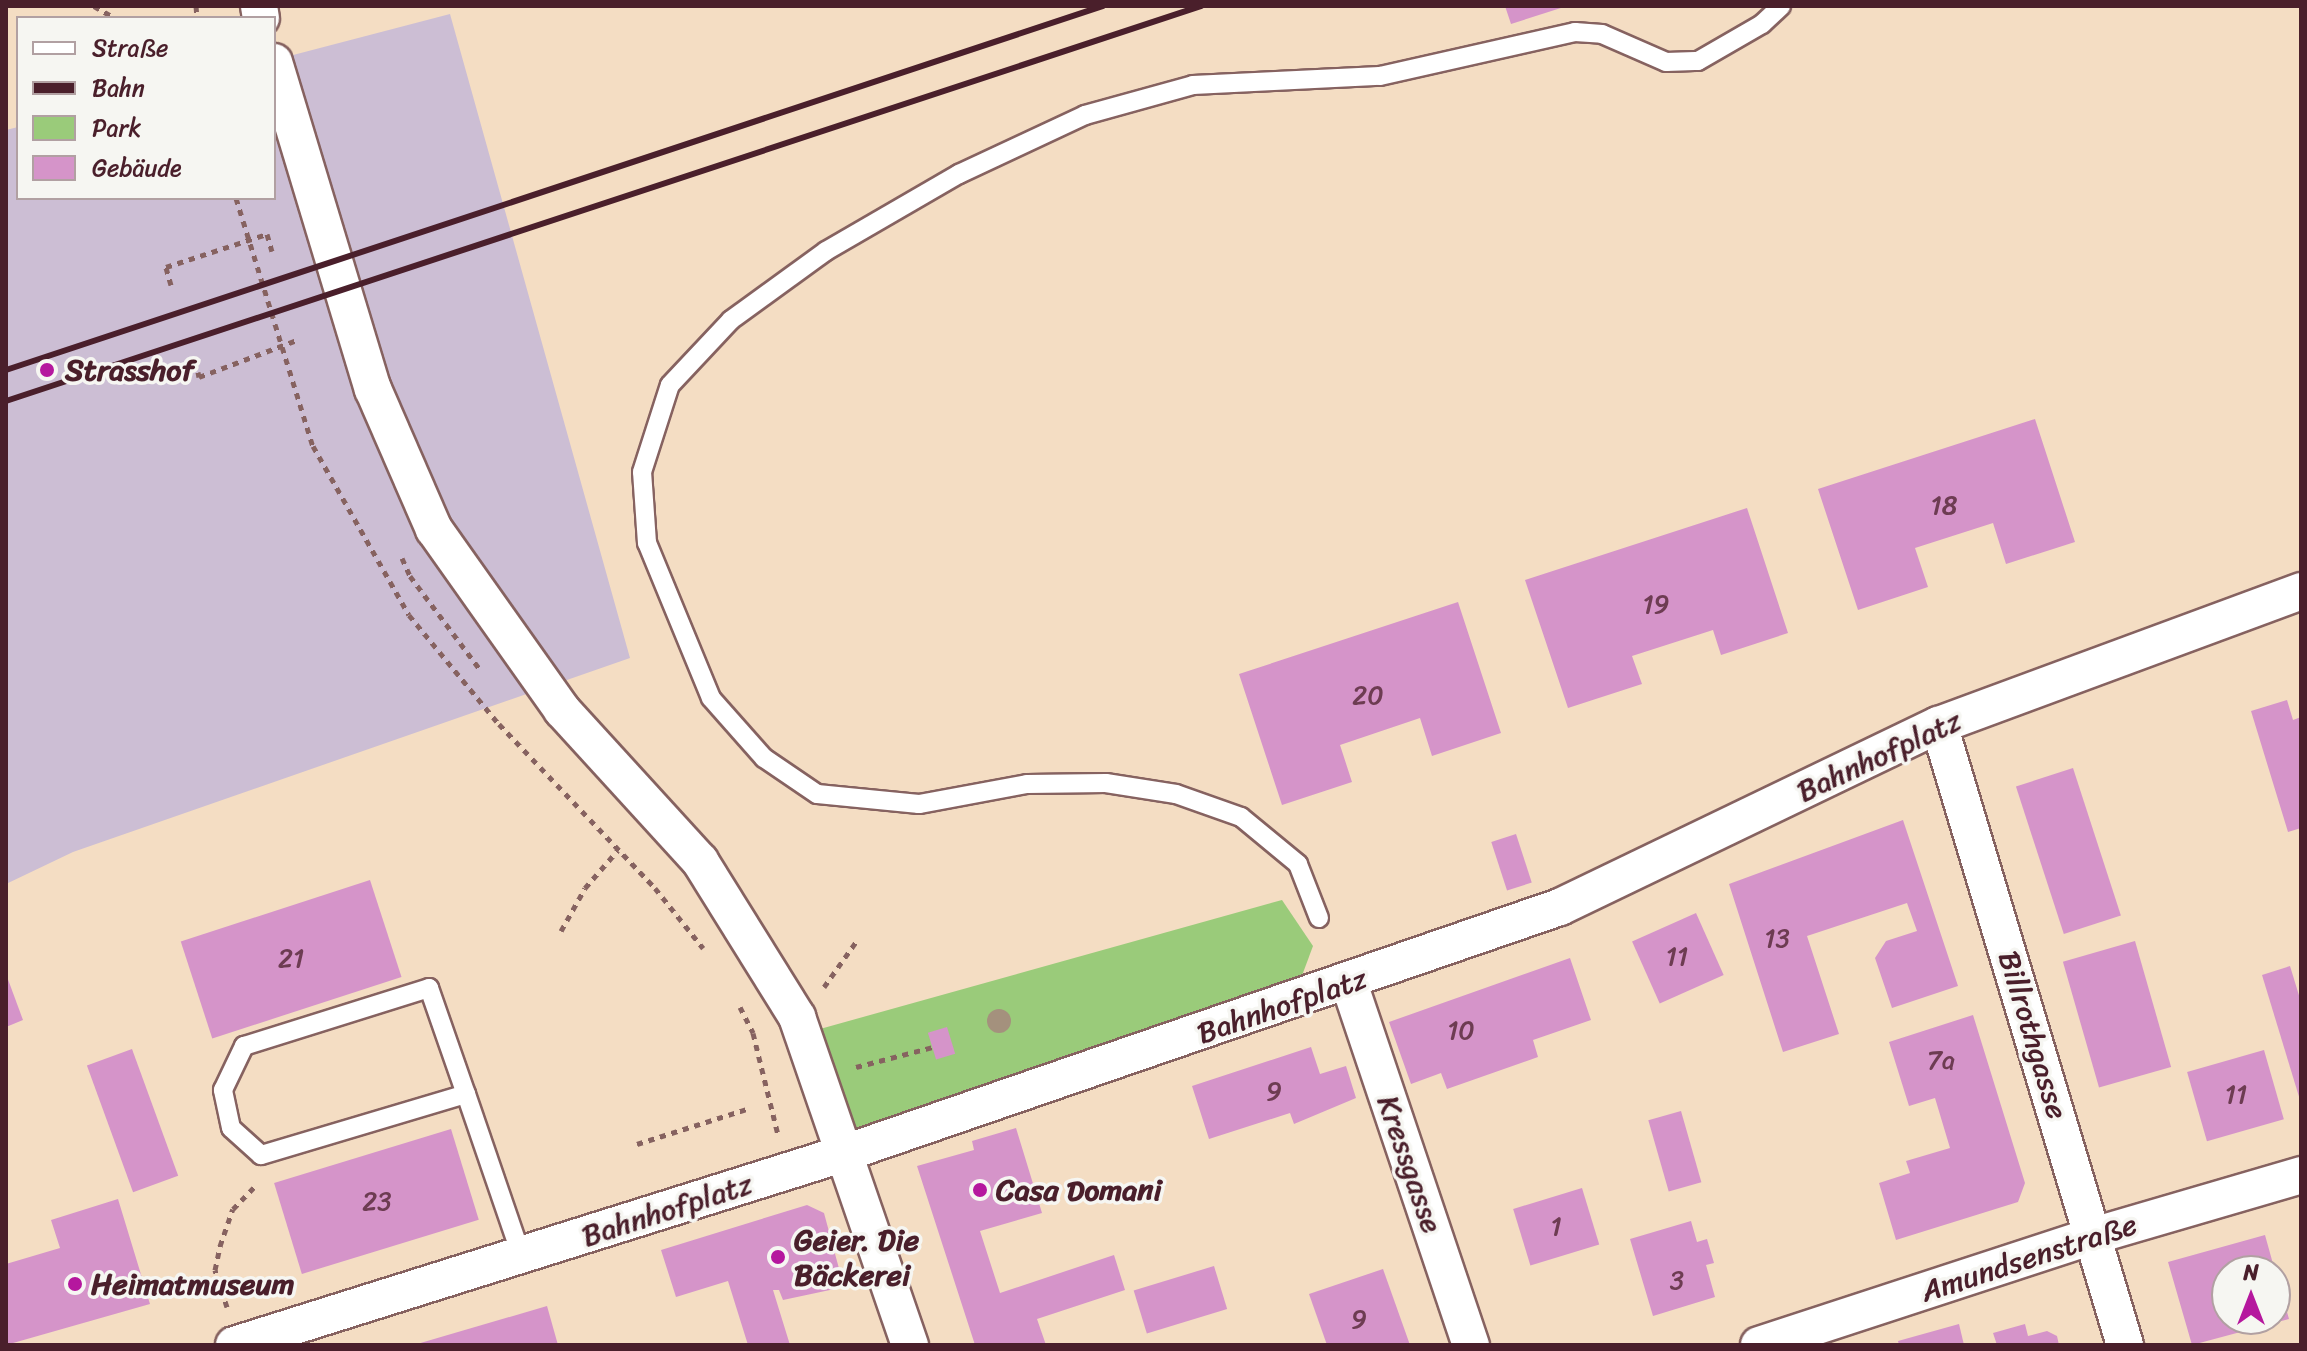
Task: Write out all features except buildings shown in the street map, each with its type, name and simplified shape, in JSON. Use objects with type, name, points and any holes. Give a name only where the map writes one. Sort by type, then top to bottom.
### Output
[{"type":"street","points":[[276,69],[373,389],[434,529],[562,710],[700,861],[797,1017],[910,1345]]},
{"type":"street","name":"Bahnhofplatz","points":[[237,1344],[318,1333],[522,1258],[1349,983],[1560,907],[1939,725],[2301,591]]},
{"type":"street","name":"Billrothgasse","points":[[1939,725],[2125,1345]]},
{"type":"street","name":"Kressgasse","points":[[1349,983],[1471,1345]]},
{"type":"street","name":"Amundsenstraße","points":[[1759,1345],[2093,1236],[2301,1175]]},
{"type":"lane","points":[[1319,918],[1298,864],[1241,817],[1176,794],[1106,783],[1027,784],[919,804],[817,794],[764,758],[711,698],[647,543],[642,472],[670,385],[731,320],[826,251],[959,174],[1085,115],[1193,85],[1380,76],[1575,32],[1602,34],[1666,62],[1698,61],[1762,24],[1781,6]]},
{"type":"lane","points":[[466,1094],[261,1155],[231,1128],[223,1090],[244,1046],[429,988],[466,1094],[522,1258]]},
{"type":"path","points":[[94,6],[112,16]]},
{"type":"path","points":[[171,285],[166,267],[267,234],[272,251]]},
{"type":"path","points":[[198,372],[199,377],[297,340]]},
{"type":"path","points":[[561,931],[585,888],[618,850]]},
{"type":"path","points":[[797,1017],[858,939]]},
{"type":"path","points":[[854,1067],[933,1047]]},
{"type":"path","points":[[637,1144],[750,1108]]},
{"type":"path","points":[[237,1344],[215,1270],[233,1209],[257,1186],[261,1155]]},
{"type":"shaded area","points":[[450,14],[630,658],[73,852],[6,884],[6,130],[16,128],[16,200],[276,200],[276,59]]},
{"type":"green space","points":[[1282,900],[1313,946],[1297,989],[853,1131],[820,1029]]},
{"type":"railway","points":[[6,370],[1103,6]]},
{"type":"railway","points":[[6,401],[1201,6]]},
{"type":"place","name":"Strasshof","points":[[47,370]]},
{"type":"place","name":"Casa Domani","points":[[980,1190]]},
{"type":"place","name":"Geier. Die Bäckerei","points":[[778,1257]]},
{"type":"place","name":"Heimatmuseum","points":[[75,1284]]}]
